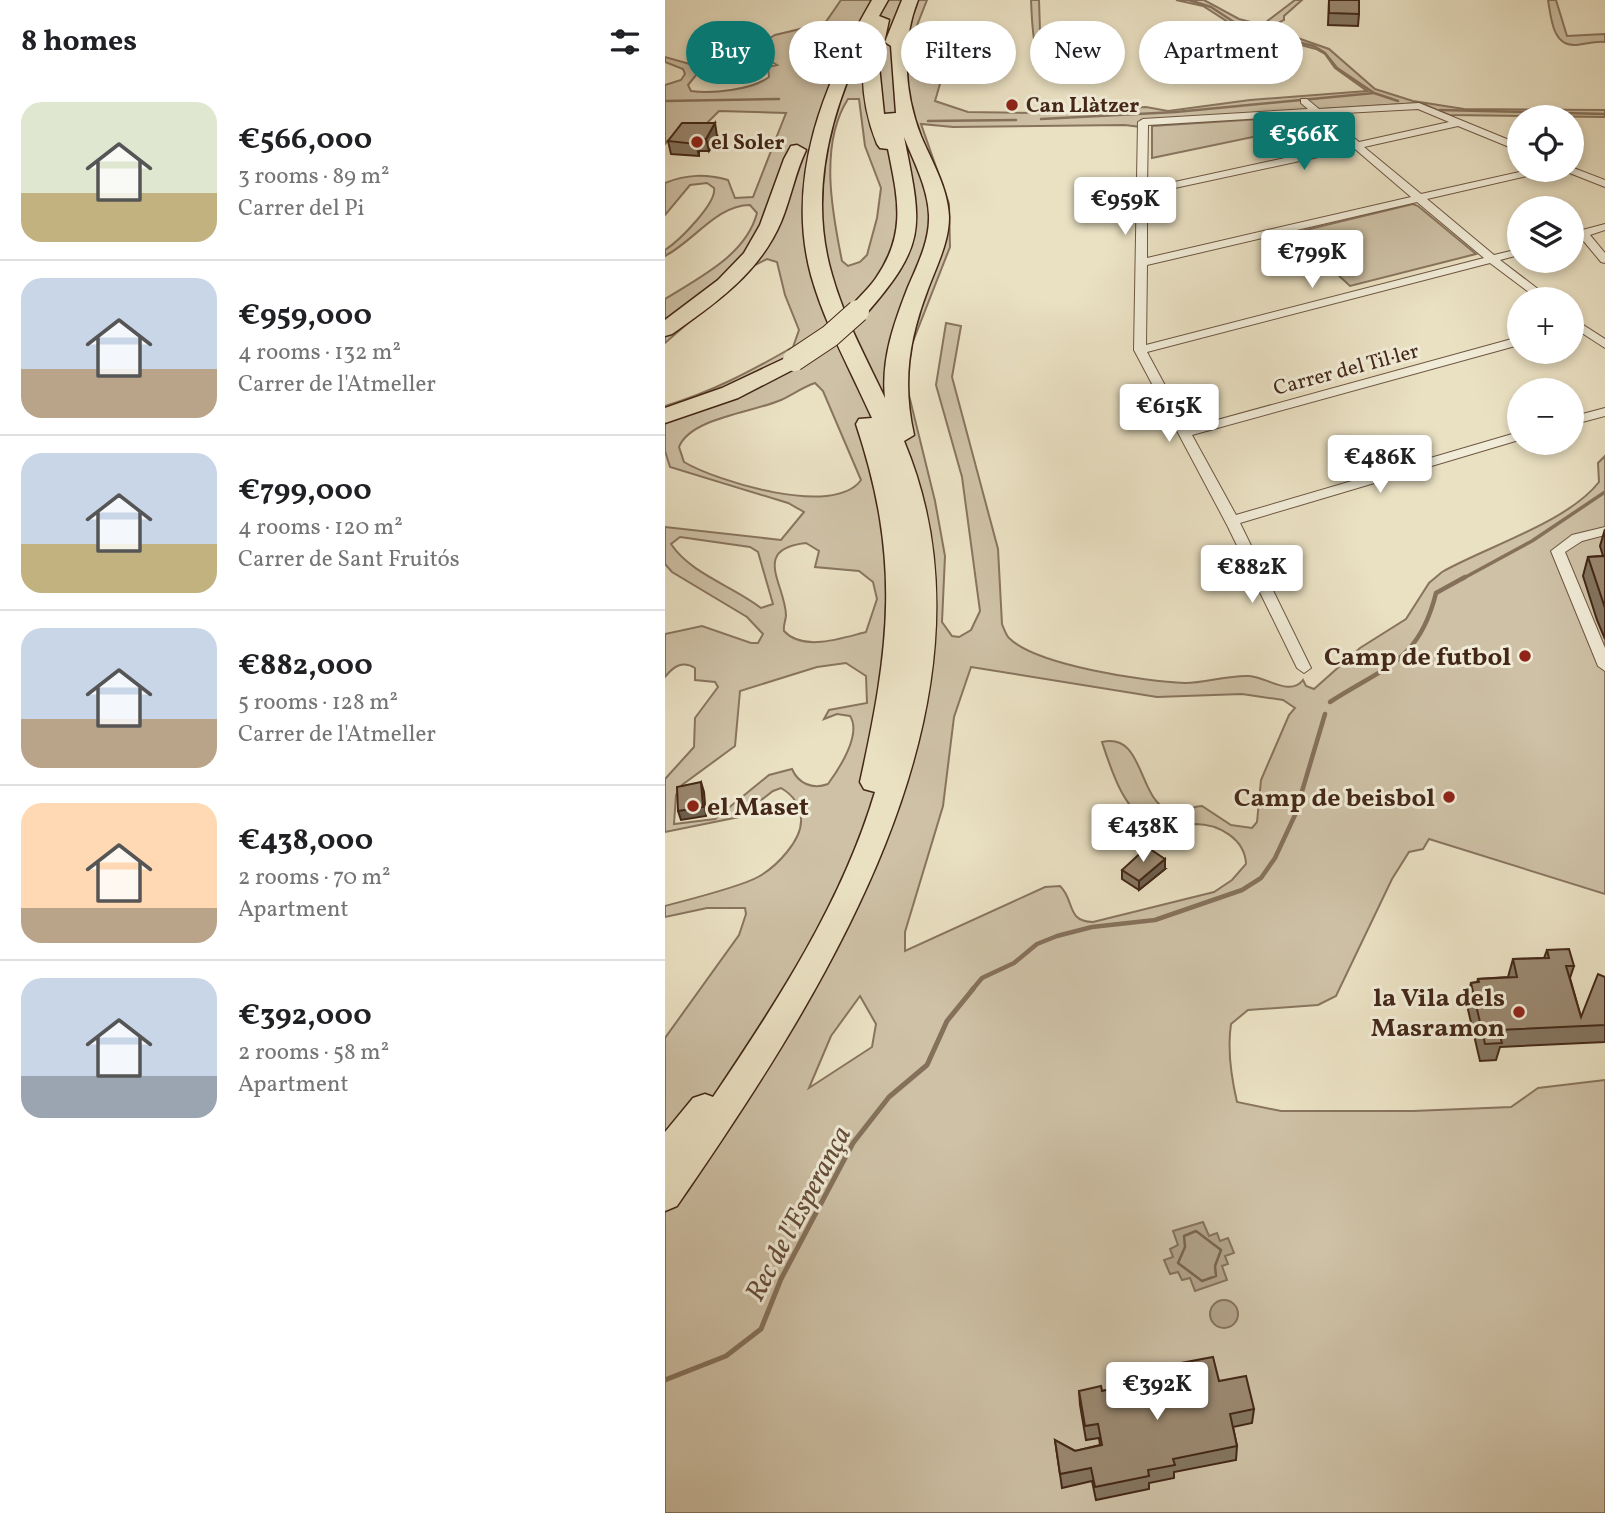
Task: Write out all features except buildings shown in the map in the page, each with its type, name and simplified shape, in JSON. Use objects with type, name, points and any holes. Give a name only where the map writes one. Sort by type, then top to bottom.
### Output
[{"type":"highway","points":[[665,330],[714,295],[759,246],[769,226],[789,163],[834,54],[864,0]]},
{"type":"highway","points":[[665,1195],[769,1044],[815,967],[869,854],[892,787],[914,693],[922,607],[922,555],[906,469],[831,299],[813,231],[814,162],[823,120],[837,83],[880,0]]},
{"type":"highway","points":[[665,416],[730,393],[794,360],[830,336],[859,311],[884,280],[905,241],[908,208],[898,164],[877,121],[870,68],[875,37],[890,0]]},
{"type":"highway","points":[[898,164],[899,149],[888,100],[888,68],[910,0]]},
{"type":"highway","points":[[900,25],[897,68],[900,92],[939,212],[933,250],[905,321],[894,364],[899,419],[907,449],[906,469]]},
{"type":"highway","points":[[665,1158],[709,1104],[758,1032],[800,960],[850,861],[869,809],[898,654],[902,573],[893,508],[878,453],[815,305],[799,245],[796,205],[801,136]]},
{"type":"street","points":[[1304,101],[1493,260],[1529,287]]},
{"type":"street","points":[[1304,668],[1231,521],[1140,350],[1143,122],[1419,106],[1507,143]]},
{"type":"street","points":[[1142,191],[1459,122]]},
{"type":"street","points":[[1584,175],[1605,184]]},
{"type":"street","points":[[1141,263],[1507,178]]},
{"type":"street","points":[[1584,233],[1605,227]]},
{"type":"street","points":[[1584,241],[1605,260]]},
{"type":"street","points":[[1140,350],[1507,256]]},
{"type":"street","points":[[1584,330],[1605,344]]},
{"type":"street","name":"Carrer del Til·ler","points":[[1183,433],[1507,344]]},
{"type":"street","points":[[1584,418],[1605,412]]},
{"type":"street","points":[[1231,521],[1507,440]]},
{"type":"street","points":[[1605,531],[1577,538],[1558,551],[1605,666]]},
{"type":"shaded area","points":[[841,0],[927,0],[919,21],[901,21],[901,84],[940,84],[935,101],[968,112],[1044,113],[1146,107],[1168,111],[1250,100],[1367,91],[1335,68],[1325,54],[1303,46],[1303,40],[1329,49],[1375,89],[1413,101],[1464,109],[1507,109],[1507,116],[1449,115],[1421,103],[1141,120],[1141,127],[953,127],[921,124],[949,204],[950,247],[912,344],[906,383],[935,501],[945,556],[942,622],[952,636],[959,637],[971,630],[980,611],[962,477],[936,385],[946,323],[961,326],[952,377],[998,549],[1002,624],[1007,635],[1023,648],[1066,664],[1167,682],[1193,683],[1249,676],[1292,687],[1303,680],[1306,686],[1314,689],[1360,648],[1406,619],[1429,583],[1442,572],[1525,533],[1568,509],[1585,496],[1599,482],[1598,463],[1605,456],[1605,894],[1429,839],[1423,849],[1409,852],[1392,879],[1336,996],[1318,1005],[1248,1010],[1231,1024],[1229,1044],[1237,1102],[1281,1111],[1413,1111],[1511,1107],[1538,1088],[1605,1080],[1605,1513],[665,1513],[665,1038],[739,935],[746,914],[745,908],[707,908],[665,917],[665,906],[758,877],[780,860],[793,844],[798,835],[801,818],[795,800],[781,788],[739,817],[665,832],[665,779],[694,747],[695,718],[718,687],[715,682],[695,680],[695,668],[686,665],[675,668],[665,677],[665,634],[702,626],[758,643],[763,634],[747,617],[672,572],[665,564],[665,527],[781,540],[804,512],[788,503],[670,467],[665,451],[665,406],[731,380],[793,347],[799,330],[785,295],[777,262],[767,259],[755,265],[665,343],[665,299],[707,273],[732,253],[743,241],[757,213],[750,205],[727,211],[665,256],[665,250],[704,212],[714,188],[707,183],[690,185],[665,215],[665,183],[689,177],[712,177],[728,180],[735,198],[753,197],[786,113],[719,111],[706,124],[677,131],[665,144],[665,85],[681,80],[685,74],[683,69],[665,62],[665,57],[686,63],[686,84],[689,84],[691,91],[709,92],[754,84],[775,84],[775,35],[789,32],[789,84],[887,84],[887,21],[826,21]],"holes":[[[848,99],[859,99],[865,146],[881,188],[877,218],[867,255],[860,262],[848,266],[842,261],[830,178],[833,136]],[[815,383],[823,391],[861,480],[847,491],[826,496],[774,492],[721,478],[684,462],[679,447],[685,437],[696,429],[724,417],[781,400]],[[680,537],[750,547],[758,552],[773,604],[761,608],[701,572],[671,544]],[[806,543],[819,551],[815,567],[859,571],[873,582],[877,599],[866,632],[835,640],[812,642],[801,641],[784,631],[786,615],[775,560],[780,552]],[[846,663],[866,676],[867,703],[829,710],[824,719],[837,714],[850,716],[853,723],[848,751],[828,784],[806,784],[792,769],[769,775],[715,819],[674,824],[676,795],[682,785],[735,746],[740,691],[817,667]],[[971,667],[1157,697],[1242,694],[1283,700],[1295,708],[1289,715],[1261,780],[1257,822],[1252,828],[1231,825],[1202,806],[1170,811],[1159,804],[1151,794],[1134,757],[1126,747],[1116,742],[1102,742],[1120,789],[1133,810],[1142,818],[1163,828],[1195,824],[1213,827],[1236,840],[1245,855],[1246,864],[1232,880],[1214,892],[1093,922],[1084,921],[1075,914],[1060,886],[1045,887],[905,951],[905,932],[943,806],[954,717]],[[860,996],[876,1024],[872,1047],[809,1088],[831,1036]]]},
{"type":"shaded area","points":[[1031,0],[1039,0],[1040,21],[1032,19]]},
{"type":"shaded area","points":[[1176,0],[1204,0],[1247,21],[1226,21],[1203,6]]},
{"type":"shaded area","points":[[1295,0],[1302,0],[1284,16],[1284,20],[1267,21]]},
{"type":"shaded area","points":[[1548,0],[1556,0],[1567,36],[1605,34],[1605,42],[1576,45],[1562,41],[1554,29]]},
{"type":"shaded area","points":[[1584,110],[1605,110],[1605,117],[1584,117]]},
{"type":"shaded area","points":[[1308,116],[1320,123],[1152,158],[1152,126]]},
{"type":"shaded area","points":[[1413,204],[1476,254],[1350,286],[1293,233]]},
{"type":"water","points":[[1203,1222],[1209,1236],[1217,1233],[1220,1241],[1228,1238],[1234,1253],[1225,1256],[1228,1264],[1222,1266],[1227,1280],[1195,1291],[1190,1278],[1182,1280],[1178,1272],[1170,1274],[1164,1260],[1173,1257],[1170,1249],[1178,1245],[1173,1231]]},
{"type":"water","points":[[1224,1300],[1234,1304],[1238,1314],[1234,1324],[1224,1328],[1214,1324],[1210,1314],[1214,1304]]},
{"type":"waterway","points":[[1189,0],[1211,7],[1246,30],[1314,46],[1325,53],[1337,68],[1374,93]]},
{"type":"waterway","points":[[1041,119],[1176,112],[1374,93]]},
{"type":"waterway","points":[[1374,93],[1398,101]]},
{"type":"waterway","points":[[665,101],[779,99]]},
{"type":"waterway","points":[[1440,110],[1605,114]]},
{"type":"waterway","points":[[928,121],[1016,120]]},
{"type":"waterway","name":"Rec de l'Esperança","points":[[1462,579],[1532,541],[1605,492]]},
{"type":"waterway","name":"Rec de l'Esperança","points":[[1330,702],[1383,670],[1409,649],[1429,616],[1436,593],[1465,577]]},
{"type":"waterway","name":"Rec de l'Esperança","points":[[972,990],[982,978],[1014,963],[1037,944],[1057,936],[1092,927],[1155,920],[1242,890],[1261,878],[1275,858],[1295,815],[1325,714]]},
{"type":"waterway","name":"Rec de l'Esperança","points":[[665,1380],[726,1356],[761,1329],[781,1279],[853,1143],[889,1097],[927,1065],[947,1021],[973,989]]},
{"type":"place","name":"Can Llàtzer","points":[[1012,105]]},
{"type":"place","name":"el Soler","points":[[697,142]]},
{"type":"place","name":"Camp de futbol","points":[[1525,656]]},
{"type":"place","name":"Camp de beisbol","points":[[1449,797]]},
{"type":"place","name":"el Maset","points":[[693,806]]},
{"type":"place","name":"la Vila dels Masramon","points":[[1519,1012]]}]
